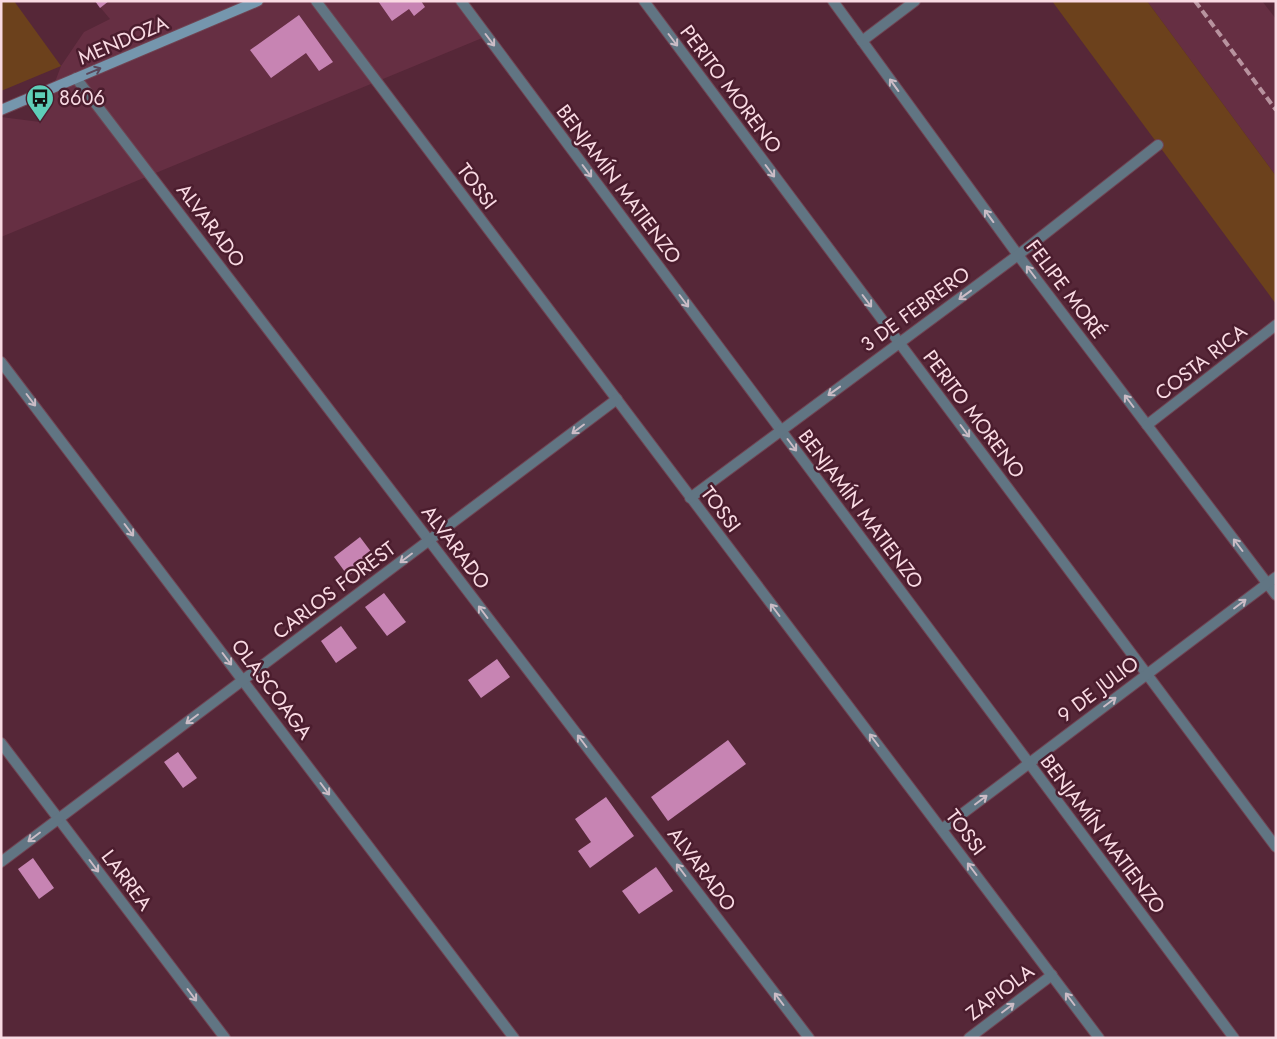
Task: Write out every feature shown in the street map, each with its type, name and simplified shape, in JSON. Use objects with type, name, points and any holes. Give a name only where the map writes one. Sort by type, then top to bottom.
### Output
[{"type":"main road","name":"MENDOZA","points":[[1,110],[258,1]]},
{"type":"street","name":"TOSSI","points":[[316,1],[1099,1038]]},
{"type":"street","name":"BENJAMÍN MATIENZO","points":[[461,1],[1234,1038]]},
{"type":"street","name":"PERITO MORENO","points":[[644,1],[1276,847]]},
{"type":"street","name":"FELIPE MORÉ","points":[[833,1],[1018,255],[1148,425],[1272,581],[1276,595]]},
{"type":"street","points":[[862,42],[914,1]]},
{"type":"street","name":"ALVARADO","points":[[76,78],[809,1038]]},
{"type":"street","name":"3 DE FEBRERO","points":[[690,498],[1018,255],[1158,145]]},
{"type":"street","name":"COSTA RICA","points":[[1148,425],[1276,325]]},
{"type":"street","name":"OLASCOAGA","points":[[1,362],[514,1038]]},
{"type":"street","name":"CARLOS FOREST","points":[[1,862],[617,400]]},
{"type":"street","name":"9 DE JULIO","points":[[942,830],[1272,581]]},
{"type":"street","name":"LARREA","points":[[1,743],[225,1038]]},
{"type":"street","name":"ZAPIOLA","points":[[969,1038],[1052,975]]},
{"type":"shaded area","points":[[1,1],[14,1],[61,66],[1,91]]},
{"type":"shaded area","points":[[95,1],[461,1],[487,36],[1,237],[1,117],[40,122],[61,66],[84,32],[110,19]]},
{"type":"shaded area","points":[[1052,1],[1147,1],[1276,176],[1276,304]]},
{"type":"shaded area","points":[[1147,1],[1262,1],[1276,19],[1276,176]]},
{"type":"building","points":[[95,1],[109,1],[100,8]]},
{"type":"building","points":[[378,1],[421,1],[425,7],[414,16],[409,9],[392,21]]},
{"type":"building","points":[[299,15],[333,62],[319,71],[306,53],[271,78],[250,50]]},
{"type":"building","points":[[360,537],[375,557],[348,576],[334,557]]},
{"type":"building","points":[[384,593],[406,622],[387,636],[365,607]]},
{"type":"building","points":[[341,626],[357,648],[336,663],[321,641]]},
{"type":"building","points":[[497,659],[510,677],[481,698],[468,680]]},
{"type":"building","points":[[728,740],[746,764],[668,821],[651,797]]},
{"type":"building","points":[[178,752],[197,778],[183,788],[164,762]]},
{"type":"building","points":[[606,797],[634,836],[590,868],[578,851],[591,842],[575,819]]},
{"type":"building","points":[[33,858],[54,888],[39,899],[18,869]]},
{"type":"building","points":[[656,867],[673,891],[639,914],[622,891]]},
{"type":"railway","points":[[1195,1],[1276,110]]},
{"type":"place","name":"8606","points":[[40,122]]}]
